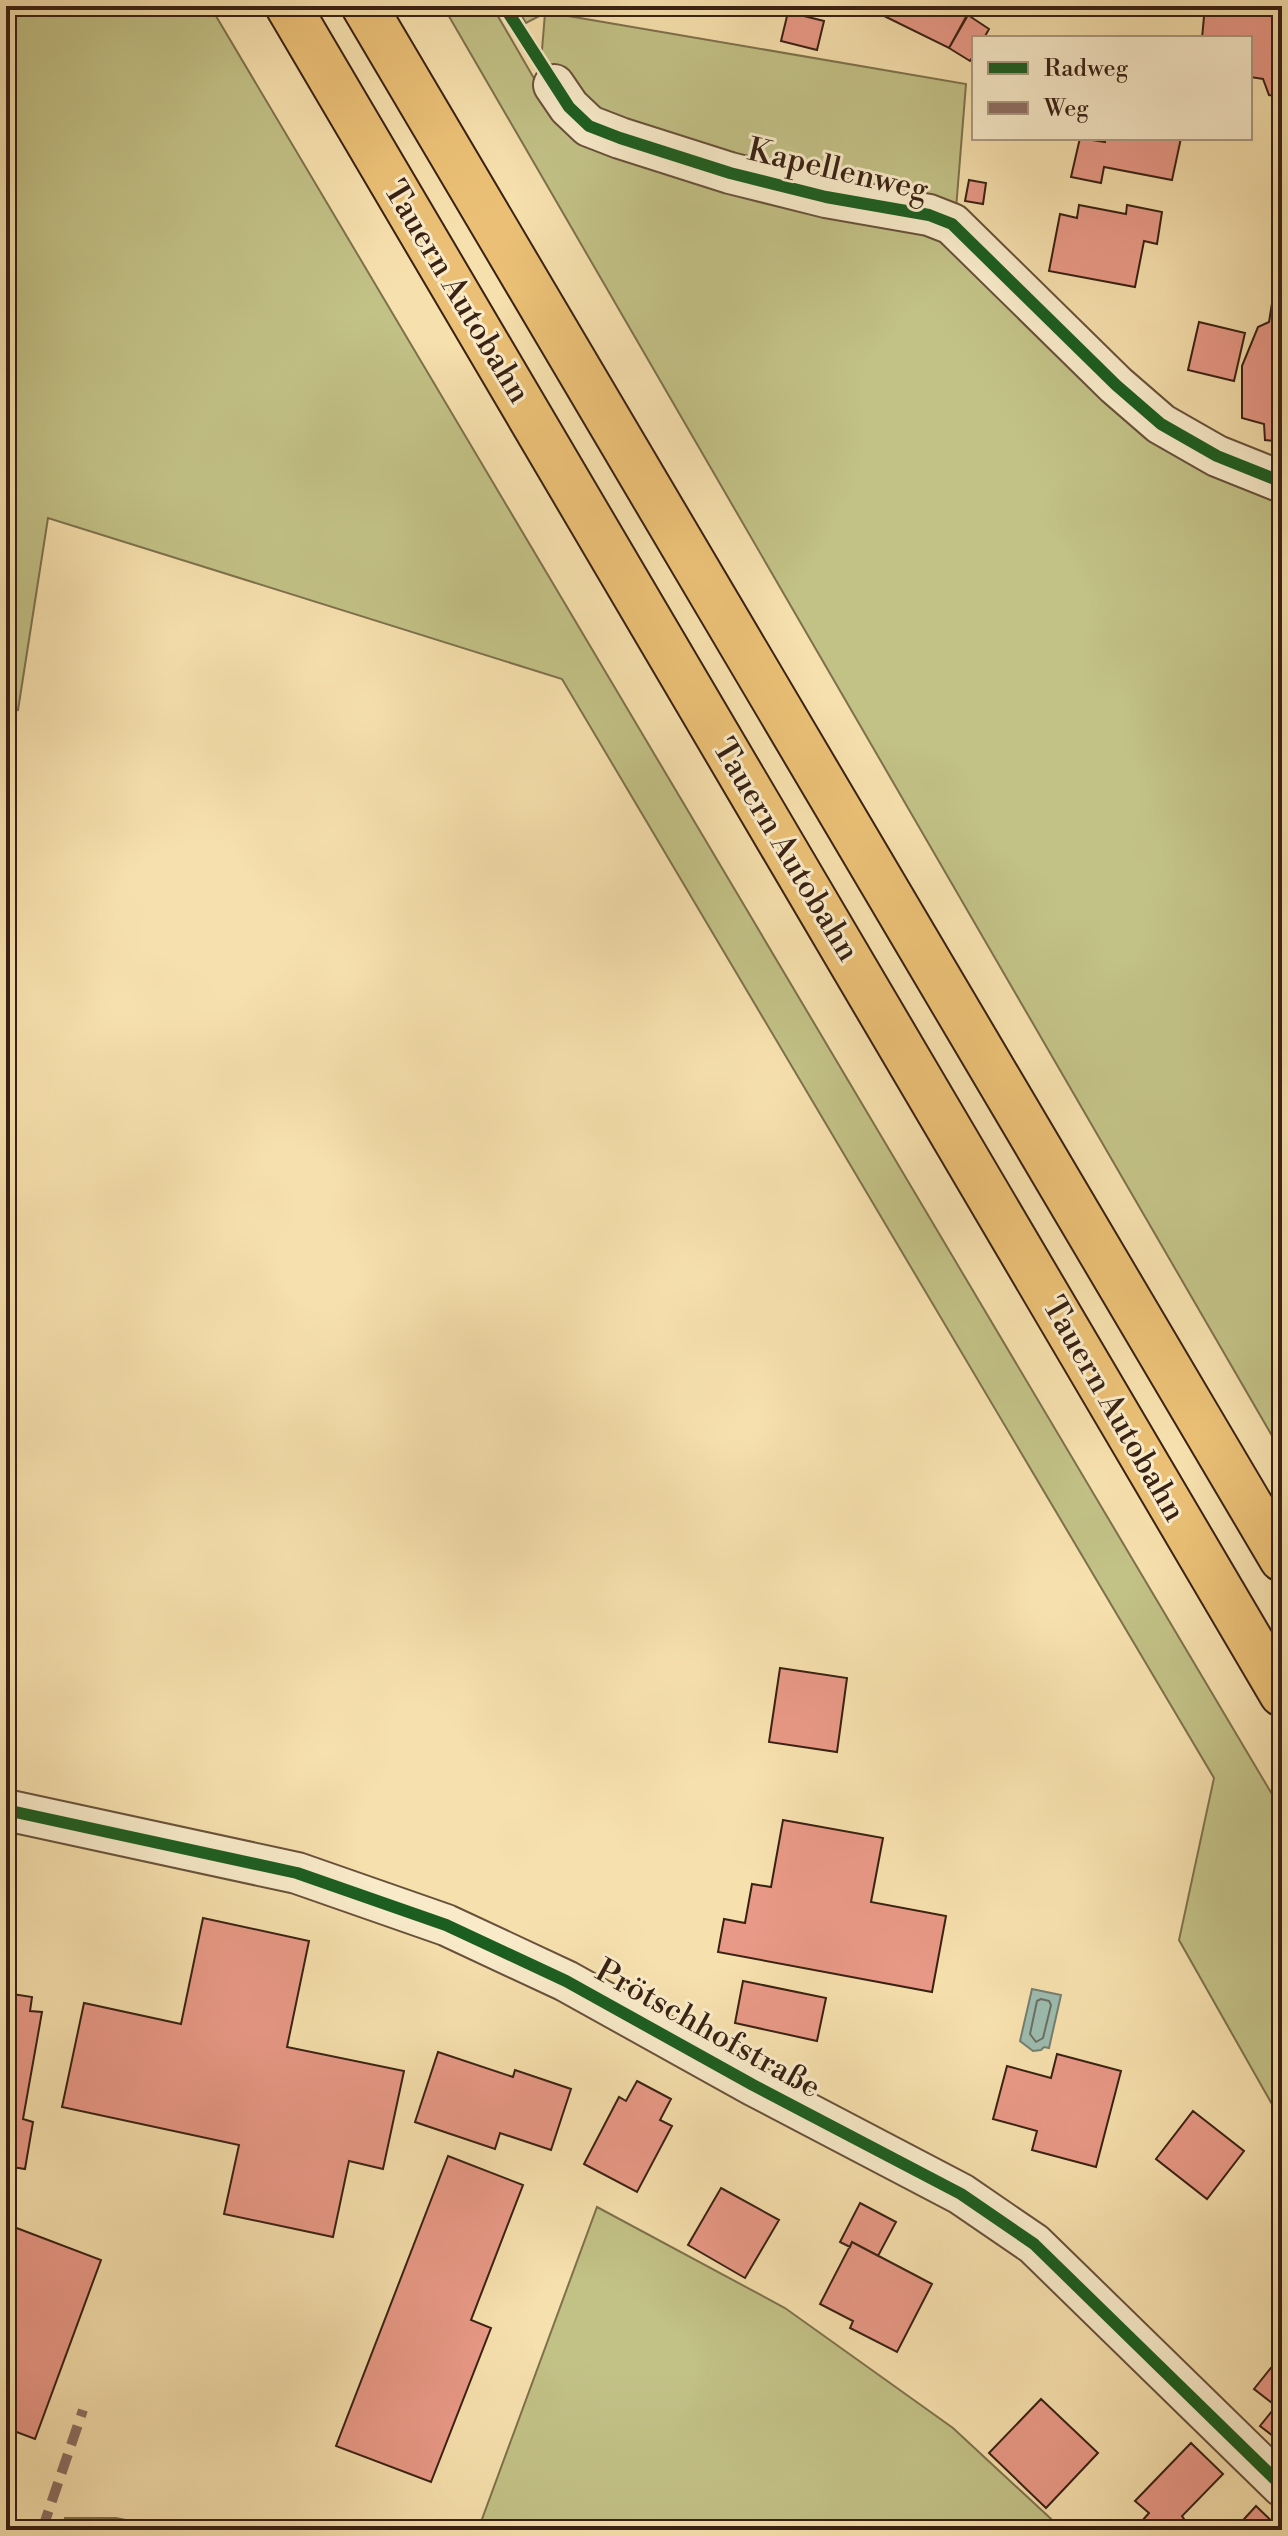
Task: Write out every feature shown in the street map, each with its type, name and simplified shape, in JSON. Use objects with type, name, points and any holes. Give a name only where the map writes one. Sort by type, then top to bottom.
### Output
[{"type":"highway","name":"Tauern Autobahn","points":[[288,6],[1282,1694]]},
{"type":"highway","name":"Tauern Autobahn","points":[[364,6],[1282,1559]]},
{"type":"street","name":"Kapellenweg","points":[[554,85],[569,107],[589,126],[620,138],[730,173],[826,197],[929,215],[952,224],[1116,385],[1161,424],[1217,456],[1282,482]]},
{"type":"street","name":"Prötschhofstraße","points":[[6,1810],[297,1873],[446,1925],[566,1981],[753,2085],[961,2194],[1034,2244],[1282,2486]]},
{"type":"shaded area","points":[[6,6],[54,6],[62,12],[75,6],[210,6],[1282,1811],[1282,2122],[1179,1940],[1214,1778],[562,679],[48,518],[18,710],[6,708]]},
{"type":"shaded area","points":[[443,6],[492,6],[539,87],[545,13],[526,23],[516,6],[541,6],[545,12],[966,84],[953,247],[1282,491],[1282,1453]]},
{"type":"shaded area","points":[[597,2207],[785,2308],[953,2428],[1063,2530],[478,2530]]},
{"type":"shaded area","points":[[65,2518],[116,2518],[174,2530],[61,2530]]},
{"type":"water","points":[[1032,1989],[1061,1995],[1049,2048],[1033,2051],[1020,2041]]},
{"type":"building","points":[[882,6],[972,6],[949,48],[878,13]]},
{"type":"building","points":[[1205,6],[1282,6],[1282,97],[1269,95],[1263,79],[1252,77],[1252,36],[1202,36]]},
{"type":"building","points":[[788,12],[824,21],[817,50],[781,41]]},
{"type":"building","points":[[968,15],[989,29],[985,36],[972,36],[970,61],[949,48]]},
{"type":"building","points":[[1080,140],[1181,140],[1172,180],[1104,167],[1101,183],[1071,177]]},
{"type":"building","points":[[969,180],[986,183],[983,204],[965,201]]},
{"type":"building","points":[[1079,205],[1126,214],[1127,205],[1162,212],[1157,244],[1144,241],[1135,287],[1049,271],[1060,214],[1077,218]]},
{"type":"building","points":[[1282,242],[1282,442],[1265,440],[1264,424],[1242,418],[1242,366],[1258,327],[1269,322]]},
{"type":"building","points":[[1199,322],[1245,333],[1234,381],[1188,370]]},
{"type":"building","points":[[780,1668],[847,1678],[837,1752],[769,1742]]},
{"type":"building","points":[[783,1820],[883,1838],[871,1902],[946,1916],[932,1992],[718,1952],[724,1919],[745,1923],[752,1884],[771,1887]]},
{"type":"building","points":[[203,1918],[309,1941],[287,2047],[404,2071],[383,2169],[349,2161],[333,2237],[224,2214],[239,2145],[62,2107],[84,2003],[181,2024]]},
{"type":"building","points":[[743,1981],[826,1998],[817,2041],[735,2023]]},
{"type":"building","points":[[6,1993],[32,1997],[30,2011],[42,2012],[23,2119],[33,2122],[25,2169],[6,2166]]},
{"type":"building","points":[[438,2052],[513,2077],[515,2070],[571,2089],[551,2150],[500,2133],[495,2149],[415,2122]]},
{"type":"building","points":[[1057,2054],[1121,2071],[1096,2167],[1032,2150],[1037,2131],[993,2119],[1007,2066],[1051,2078]]},
{"type":"building","points":[[637,2081],[671,2099],[660,2120],[672,2126],[637,2192],[584,2164],[619,2097],[626,2101]]},
{"type":"building","points":[[1193,2111],[1244,2151],[1207,2199],[1156,2159]]},
{"type":"building","points":[[448,2156],[523,2185],[471,2320],[491,2328],[431,2482],[336,2446]]},
{"type":"building","points":[[721,2188],[779,2220],[745,2278],[688,2245]]},
{"type":"building","points":[[860,2203],[896,2222],[878,2256],[852,2242],[850,2247],[840,2242]]},
{"type":"building","points":[[6,2224],[101,2260],[35,2439],[6,2428]]},
{"type":"building","points":[[852,2242],[932,2284],[897,2352],[850,2328],[853,2321],[820,2304]]},
{"type":"building","points":[[1282,2354],[1282,2443],[1260,2426],[1276,2406],[1254,2389]]},
{"type":"building","points":[[1041,2399],[1098,2453],[1046,2508],[989,2453]]},
{"type":"building","points":[[1191,2443],[1223,2474],[1182,2516],[1184,2519],[1179,2525],[1184,2530],[1134,2530],[1149,2513],[1135,2501]]},
{"type":"building","points":[[1256,2506],[1281,2530],[1234,2530]]},
{"type":"marked path","points":[[42,2530],[83,2410]]},
{"type":"cycle path","points":[[504,6],[569,107],[589,126],[730,173],[826,197],[929,215],[952,224],[1116,385],[1161,424],[1217,456],[1282,482]]},
{"type":"cycle path","points":[[6,1810],[297,1873],[446,1925],[566,1981],[753,2085],[961,2194],[1034,2244],[1282,2486]]}]
